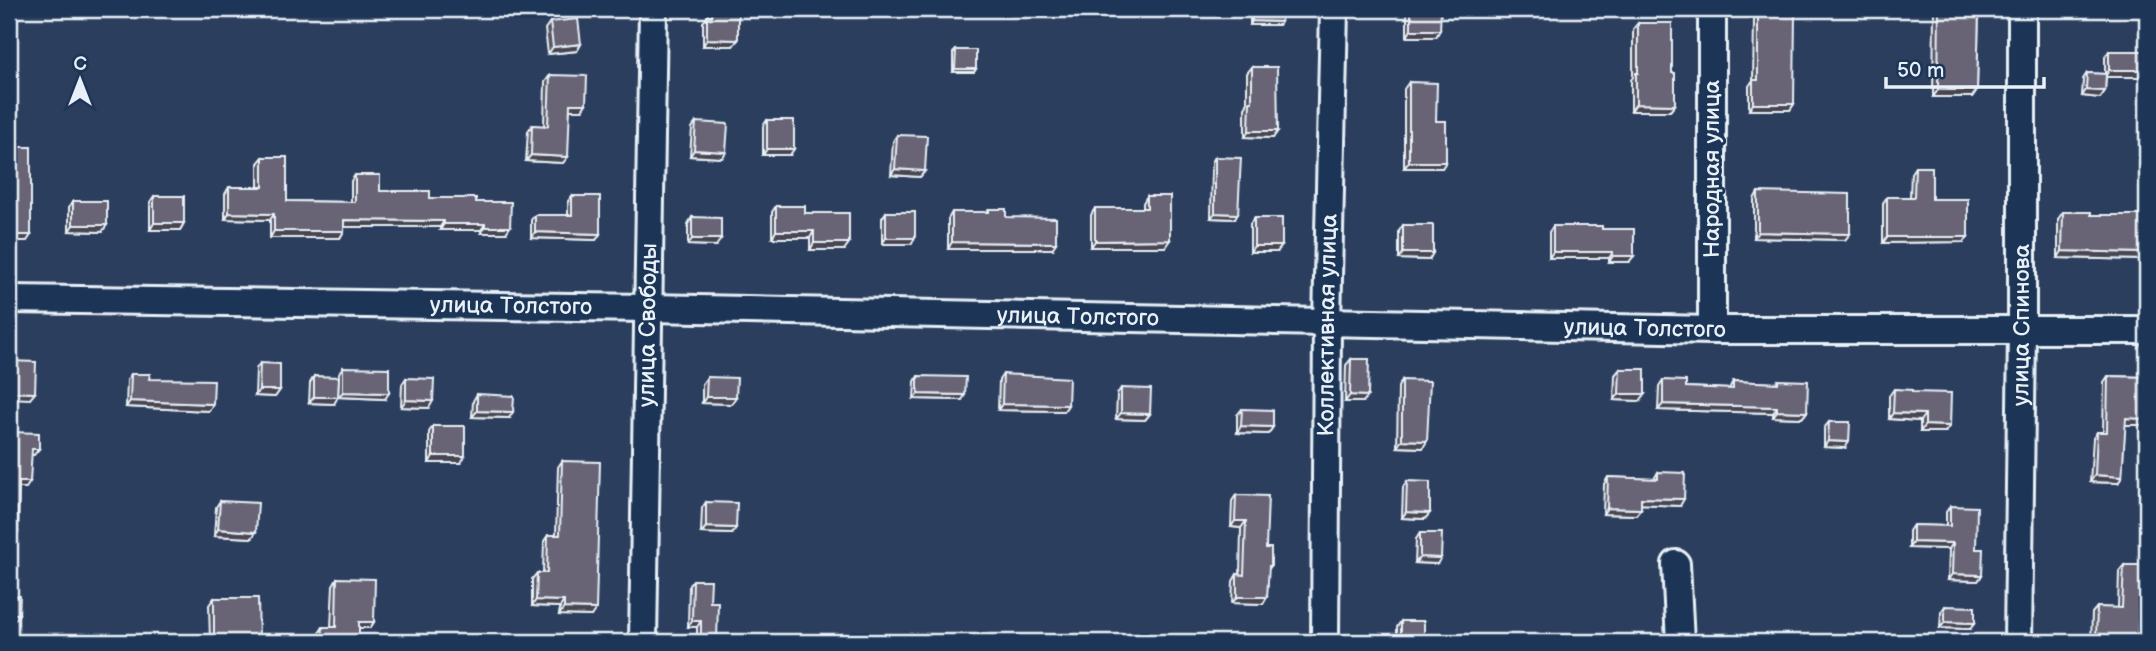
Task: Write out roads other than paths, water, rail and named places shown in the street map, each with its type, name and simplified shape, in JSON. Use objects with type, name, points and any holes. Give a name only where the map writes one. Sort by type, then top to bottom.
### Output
[{"type":"street","name":"улица Свободы","points":[[643,642],[653,9]]},
{"type":"street","name":"Коллективная улица","points":[[1325,642],[1327,323],[1334,9]]},
{"type":"street","name":"Народная улица","points":[[1712,9],[1712,330]]},
{"type":"street","name":"улица Спинова","points":[[2018,642],[2022,9]]},
{"type":"street","name":"улица Толстого","points":[[9,299],[649,308],[1712,330],[2147,330]]},
{"type":"street","points":[[1676,564],[1680,642]]}]
